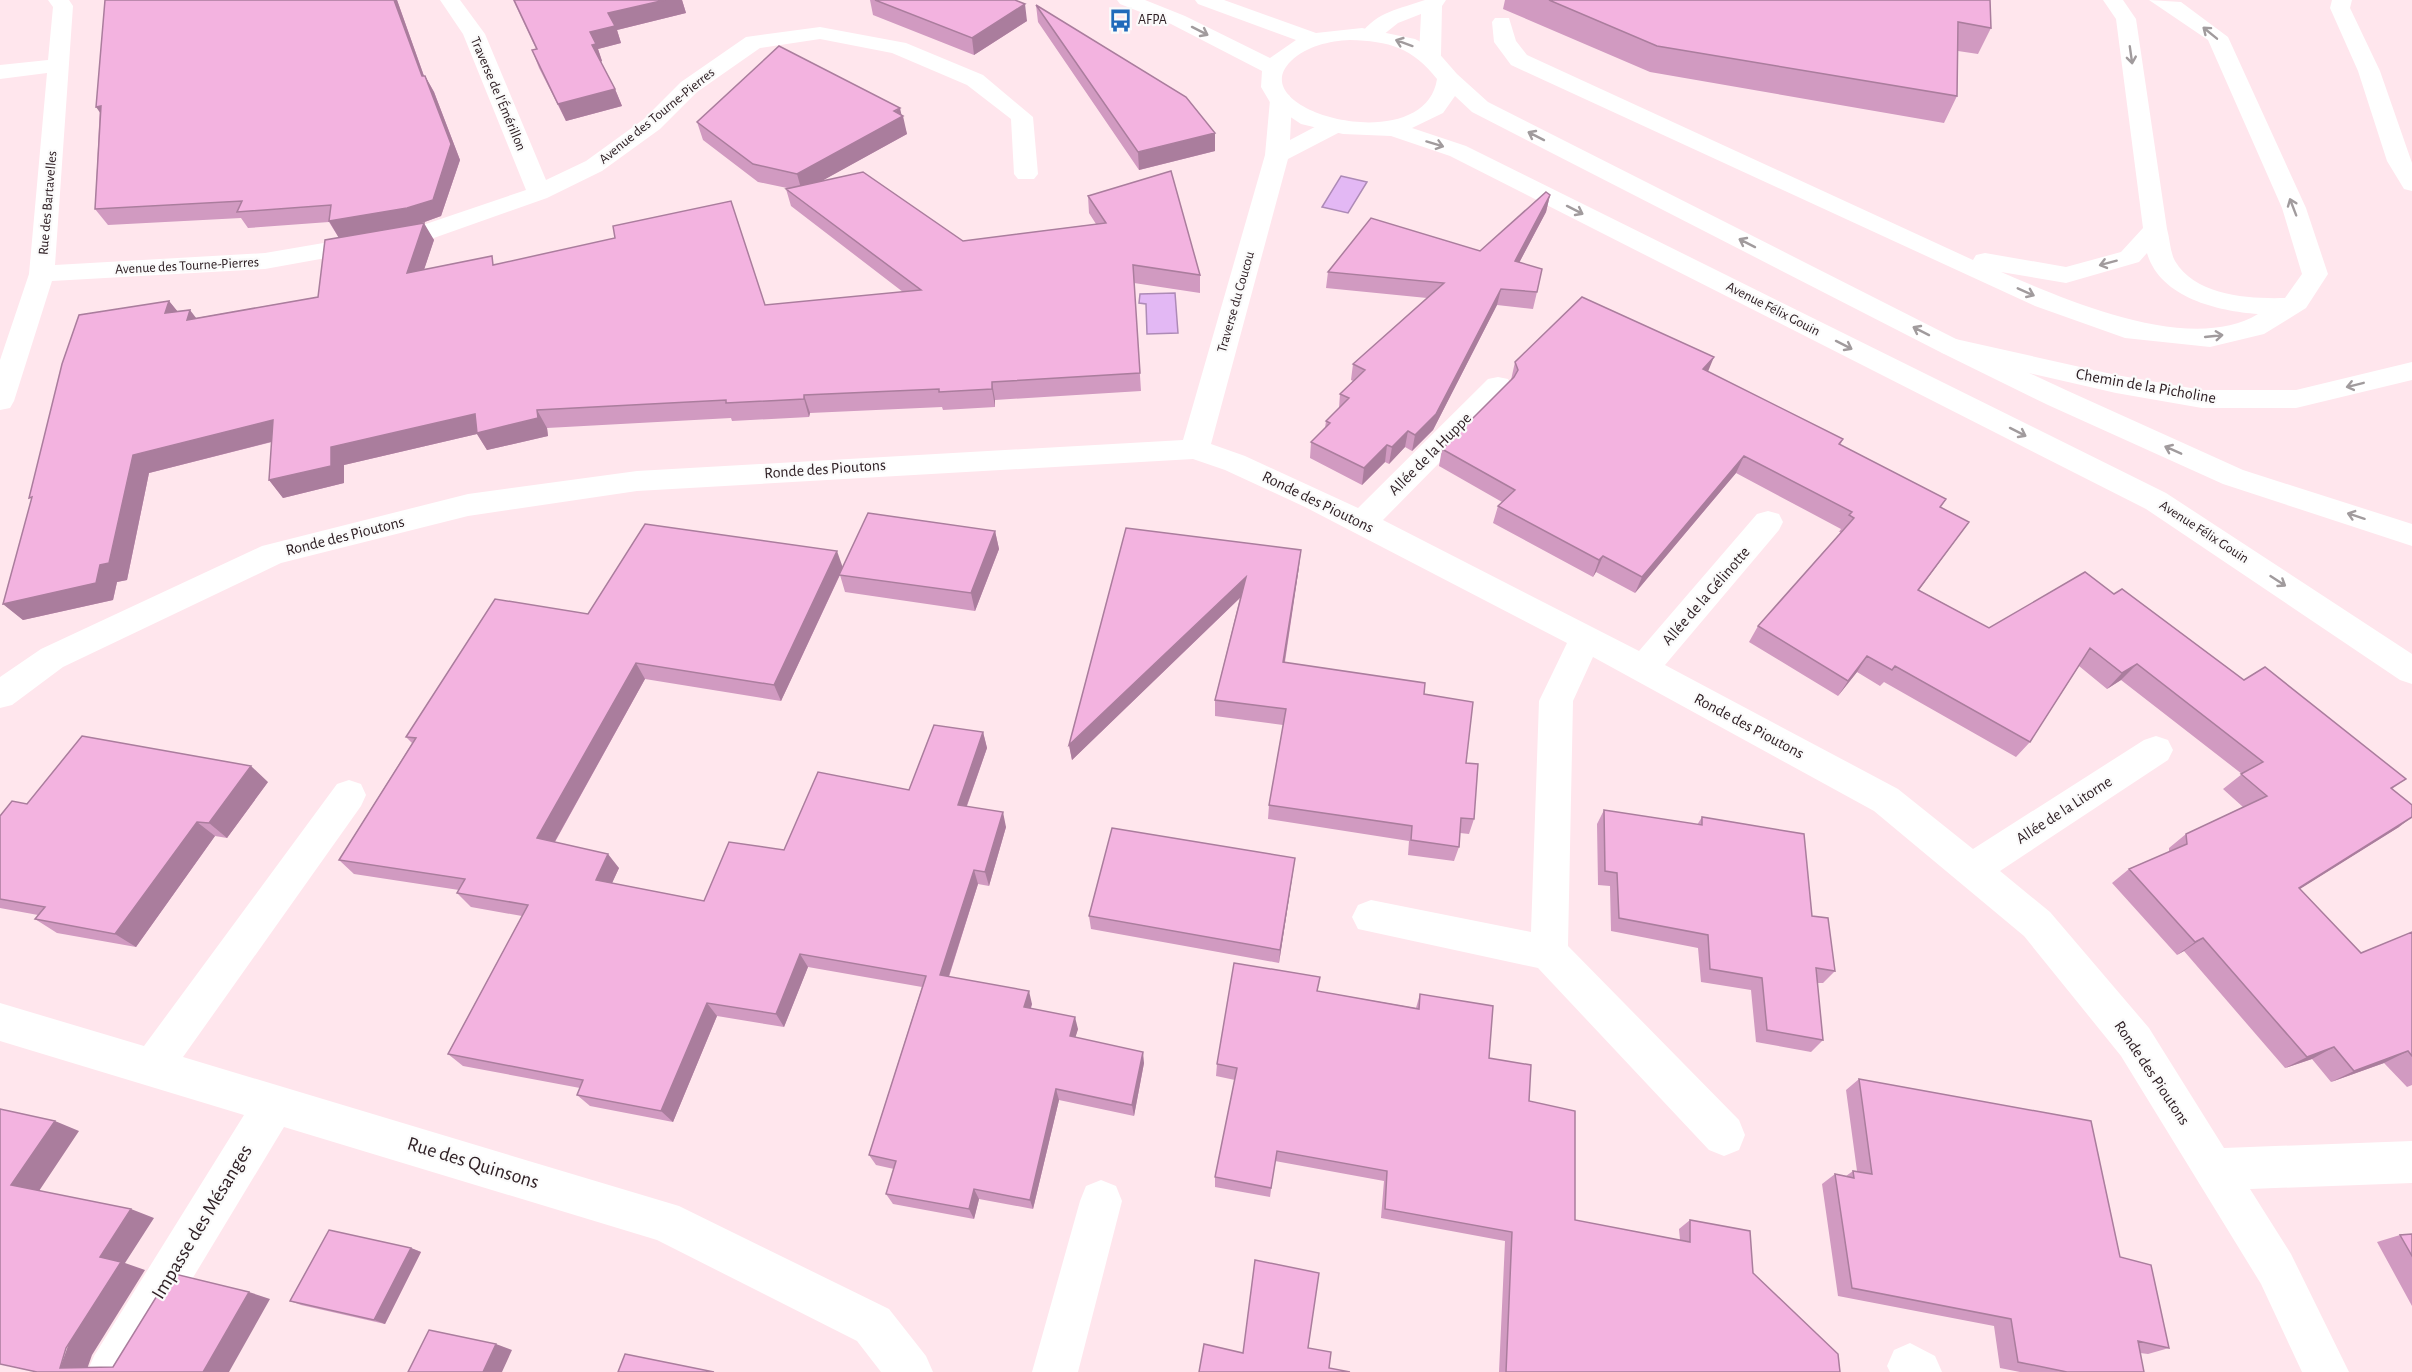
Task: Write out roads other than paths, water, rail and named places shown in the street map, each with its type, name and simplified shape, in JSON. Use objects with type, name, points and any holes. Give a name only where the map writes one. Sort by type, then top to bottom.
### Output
[{"type":"street","name":"Traverse de l'Émérillon","points":[[450,0],[474,33],[539,193]]},
{"type":"street","points":[[1127,0],[1178,20],[1273,68]]},
{"type":"street","points":[[1205,0],[1314,39]]},
{"type":"street","points":[[2113,0],[2126,19],[2155,229],[2164,264],[2196,292],[2250,308],[2290,306]]},
{"type":"street","points":[[1502,22],[1505,42],[1519,60],[1934,252],[2044,300],[2124,329],[2210,338],[2255,328],[2297,302],[2315,273],[2294,208],[2217,37],[2174,6],[2159,0]]},
{"type":"street","points":[[2342,0],[2340,8],[2369,71],[2399,161],[2412,184]]},
{"type":"street","name":"Rue des Bartavelles","points":[[0,401],[42,274],[54,133],[57,65],[67,3]]},
{"type":"street","points":[[1371,35],[1375,29],[1401,13],[1434,3],[1431,55]]},
{"type":"street","name":"Avenue des Tourne-Pierres","points":[[42,274],[265,261],[422,234],[539,193],[594,166],[652,124],[689,87],[754,42],[820,33],[898,48],[975,80],[1023,117],[1026,174]]},
{"type":"street","points":[[1281,100],[1273,90],[1271,79],[1273,68],[1286,52],[1314,39],[1346,34],[1396,39],[1431,55],[1441,65],[1448,78],[1480,107],[1951,347],[2234,477],[2412,535]]},
{"type":"street","points":[[0,72],[57,65]]},
{"type":"street","points":[[1382,128],[1418,119],[1438,106],[1448,91],[1448,78]]},
{"type":"street","name":"Avenue Félix Gouin","points":[[1281,100],[1294,111],[1334,126],[1382,128],[1458,151],[2156,501],[2412,671]]},
{"type":"street","name":"Traverse du Coucou","points":[[1195,449],[1277,155],[1281,100]]},
{"type":"street","points":[[1277,155],[1334,126]]},
{"type":"street","points":[[1934,252],[2066,275],[2130,258],[2155,229]]},
{"type":"street","name":"Chemin de la Picholine","points":[[1951,347],[2116,384],[2202,399],[2296,399],[2412,371]]},
{"type":"street","name":"Allée de la Huppe","points":[[1362,523],[1498,386]]},
{"type":"street","name":"Ronde des Pioutons","points":[[0,695],[52,658],[273,554],[468,505],[648,481],[1195,449],[1235,463],[1362,523],[1586,638],[1886,800],[2037,924],[2135,1042],[2276,1269],[2326,1372]]},
{"type":"street","name":"Allée de la Gélinotte","points":[[1643,669],[1768,522]]},
{"type":"street","points":[[1549,953],[1556,701],[1586,638]]},
{"type":"street","name":"Allée de la Litorne","points":[[1971,870],[2156,750]]},
{"type":"street","points":[[153,1066],[349,795]]},
{"type":"street","points":[[1371,917],[1549,953],[1724,1135]]},
{"type":"street","name":"Rue des Quinsons","points":[[0,1022],[664,1221],[873,1325],[910,1372]]},
{"type":"street","name":"Impasse des Mésanges","points":[[110,1372],[275,1103]]},
{"type":"street","points":[[2214,1169],[2412,1162]]},
{"type":"street","points":[[1054,1372],[1101,1201]]},
{"type":"place","name":"AFPA","points":[[1120,20]]}]
